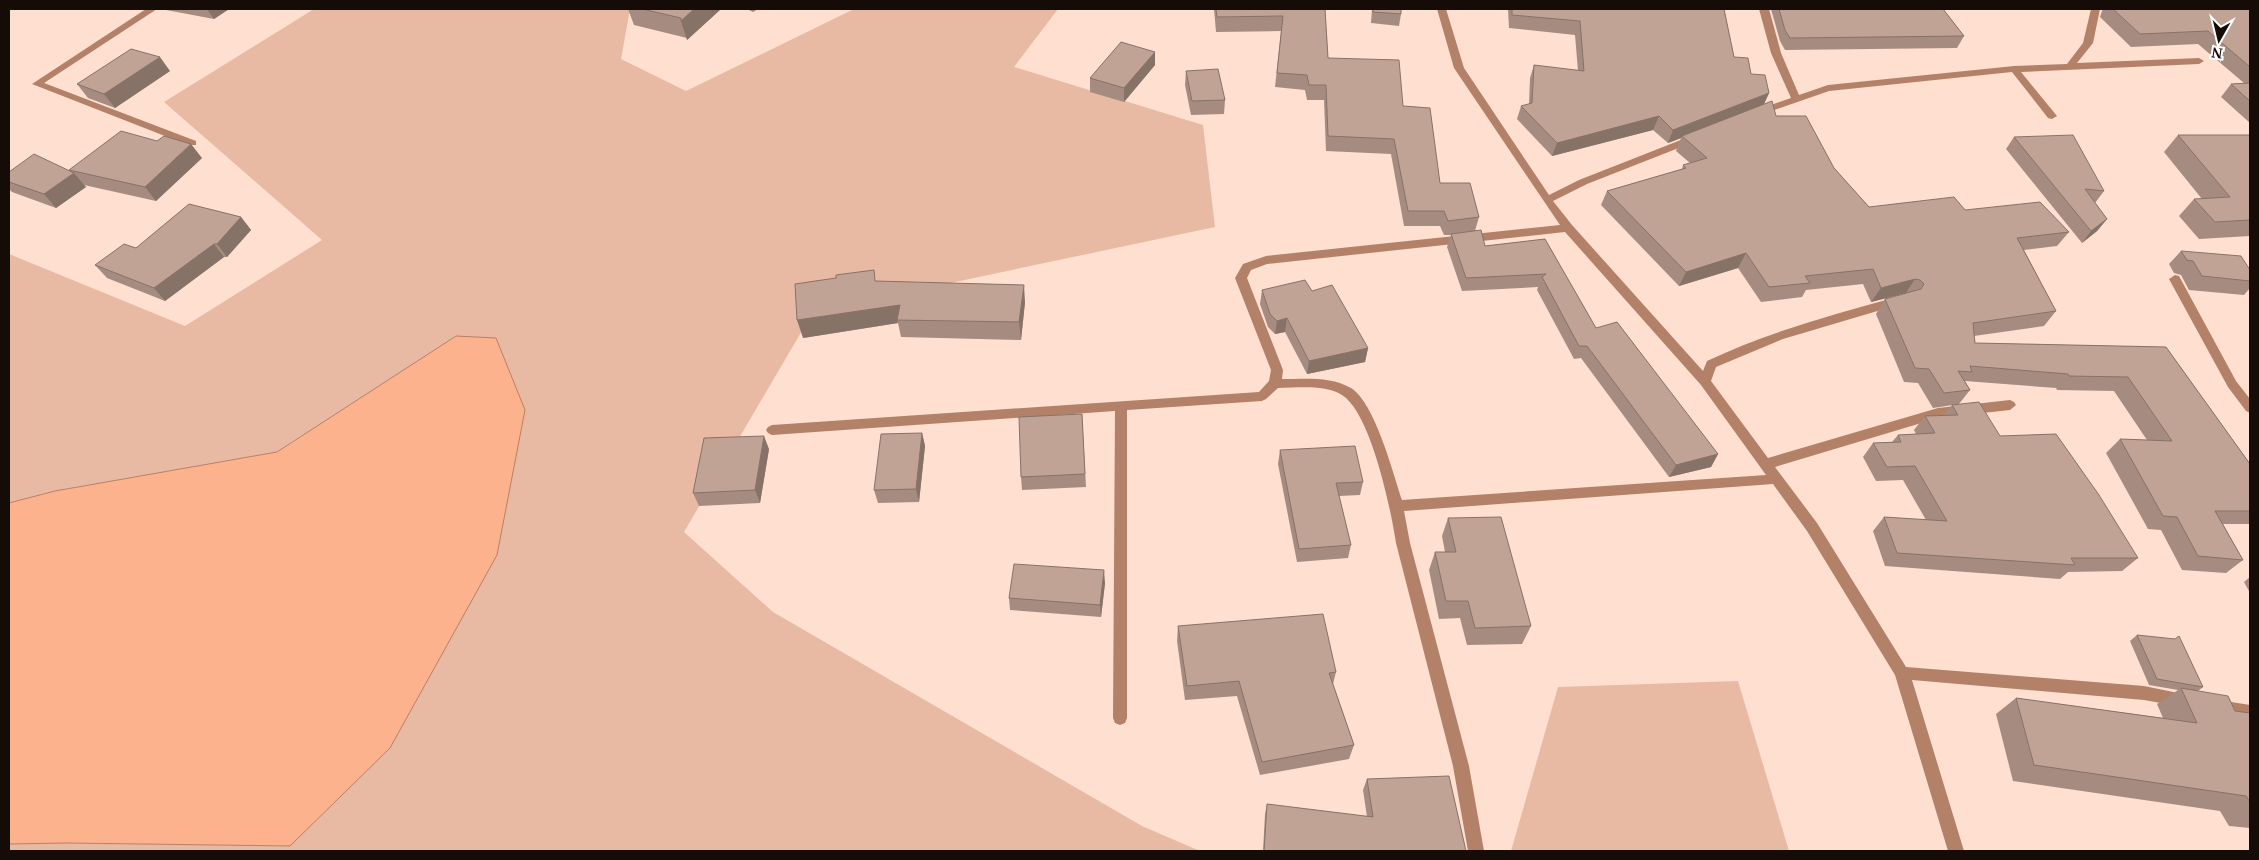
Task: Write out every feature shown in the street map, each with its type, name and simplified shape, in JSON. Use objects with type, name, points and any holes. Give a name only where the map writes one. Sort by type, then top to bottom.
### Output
[{"type":"street","points":[[151,9],[37,84],[192,143]]},
{"type":"street","points":[[1441,9],[1459,68],[1547,200],[1568,228],[1705,382],[1812,527],[1902,673],[1956,851]]},
{"type":"street","points":[[1764,9],[1776,53],[1796,98]]},
{"type":"street","points":[[2071,65],[2088,43],[2095,9]]},
{"type":"street","points":[[1745,118],[1828,88],[2014,69],[2199,60]]},
{"type":"street","points":[[2014,69],[2052,116]]},
{"type":"street","points":[[1547,200],[1583,182],[1709,132]]},
{"type":"street","points":[[772,430],[1262,396],[1275,383],[1276,370],[1241,278],[1247,267],[1266,260],[1568,228]]},
{"type":"street","points":[[2175,279],[2232,384],[2250,408]]},
{"type":"street","points":[[1705,382],[1711,364],[1732,354],[1797,329],[1906,298]]},
{"type":"street","points":[[1275,383],[1326,386],[1346,391],[1359,402],[1382,459],[1397,506],[1403,543],[1461,766],[1476,851]]},
{"type":"street","points":[[1766,464],[1938,413],[2010,405]]},
{"type":"street","points":[[1120,718],[1121,406]]},
{"type":"street","points":[[1397,506],[1777,479]]},
{"type":"street","points":[[1902,673],[2144,693],[2250,712]]},
{"type":"shaded area","points":[[314,9],[630,9],[621,59],[686,91],[854,9],[1058,9],[1014,67],[1203,125],[1215,227],[813,312],[684,532],[773,612],[1142,826],[1200,851],[9,851],[9,844],[290,846],[456,336],[277,452],[55,491],[9,503],[9,254],[185,326],[322,240],[164,102]]},
{"type":"shaded area","points":[[456,336],[496,338],[525,410],[497,555],[390,748],[290,846],[9,844],[9,503],[55,491],[277,452]]},
{"type":"shaded area","points":[[1738,681],[1789,851],[1511,851],[1558,687]]},
{"type":"building","points":[[642,9],[694,9],[681,21],[681,18]]},
{"type":"building","points":[[1216,9],[1325,9],[1328,58],[1399,60],[1403,106],[1430,108],[1440,183],[1470,183],[1479,217],[1448,221],[1444,211],[1408,211],[1394,139],[1328,136],[1326,85],[1309,85],[1307,75],[1277,73],[1283,16],[1217,17]]},
{"type":"building","points":[[1373,9],[1401,9],[1401,14],[1373,12]]},
{"type":"building","points":[[1512,9],[1724,9],[1734,57],[1748,58],[1751,74],[1765,75],[1769,93],[1673,130],[1659,116],[1557,143],[1521,106],[1532,103],[1534,65],[1584,71],[1580,21],[1512,15]]},
{"type":"building","points":[[1779,9],[1943,9],[1964,36],[1790,38],[1785,30]]},
{"type":"building","points":[[2113,9],[2250,9],[2250,67],[2208,31],[2140,34]]},
{"type":"building","points":[[1121,42],[1155,52],[1124,88],[1090,78]]},
{"type":"building","points":[[131,49],[160,57],[104,94],[77,84]]},
{"type":"building","points":[[1218,69],[1225,100],[1192,101],[1186,71]]},
{"type":"building","points":[[2250,83],[2250,101],[2231,84]]},
{"type":"building","points":[[1772,101],[1776,116],[1806,116],[1834,168],[1869,207],[1954,197],[1965,210],[2040,202],[2069,232],[2017,238],[2056,311],[1973,323],[1975,343],[2166,347],[2250,464],[2250,511],[2215,511],[2243,560],[2198,556],[2177,517],[2163,516],[2120,439],[2172,441],[2128,377],[2069,376],[2068,374],[1970,366],[1972,372],[1958,371],[1970,390],[1944,393],[1929,369],[1915,368],[1885,299],[1921,289],[1924,284],[1920,280],[1915,279],[1881,288],[1873,269],[1805,276],[1810,283],[1769,287],[1746,253],[1686,272],[1607,191],[1686,168],[1683,165],[1707,158],[1682,136]]},
{"type":"building","points":[[121,131],[157,141],[164,136],[191,144],[145,187],[69,170]]},
{"type":"building","points":[[2073,135],[2104,191],[2085,189],[2107,219],[2091,231],[2014,137]]},
{"type":"building","points":[[2178,135],[2250,135],[2250,220],[2215,222],[2194,199],[2230,197]]},
{"type":"building","points":[[34,154],[74,173],[44,194],[9,182],[9,172]]},
{"type":"building","points":[[189,204],[241,217],[217,244],[214,244],[154,288],[95,265],[124,244],[136,248]]},
{"type":"building","points":[[1481,230],[1485,246],[1545,239],[1596,328],[1617,322],[1718,454],[1676,465],[1587,346],[1579,346],[1542,277],[1546,274],[1466,278],[1451,234]]},
{"type":"building","points":[[2181,251],[2241,256],[2250,270],[2250,281],[2202,276],[2193,261],[2187,260]]},
{"type":"building","points":[[874,270],[875,281],[1024,285],[1019,322],[897,320],[900,305],[797,320],[795,284],[836,278],[836,275]]},
{"type":"building","points":[[1305,280],[1312,291],[1332,285],[1368,348],[1309,361],[1287,318],[1277,321],[1270,314],[1262,290]]},
{"type":"building","points":[[1979,402],[2000,436],[2056,434],[2099,495],[2138,558],[2071,558],[2075,565],[1897,553],[1884,517],[1947,521],[1915,466],[1887,467],[1873,443],[1901,442],[1898,435],[1935,433],[1925,416],[1958,415],[1952,405]]},
{"type":"building","points":[[1082,414],[1085,474],[1021,477],[1019,417]]},
{"type":"building","points":[[922,433],[916,489],[874,490],[881,434]]},
{"type":"building","points":[[764,436],[755,490],[693,493],[704,438]]},
{"type":"building","points":[[1355,446],[1363,482],[1336,483],[1351,545],[1299,549],[1280,450]]},
{"type":"building","points":[[1501,517],[1531,626],[1475,628],[1468,601],[1446,601],[1435,552],[1456,552],[1448,518]]},
{"type":"building","points":[[1014,564],[1104,570],[1100,605],[1009,598]]},
{"type":"building","points":[[1323,614],[1336,672],[1329,673],[1354,745],[1262,762],[1239,681],[1187,686],[1178,626]]},
{"type":"building","points":[[2137,635],[2175,639],[2179,636],[2203,687],[2157,679]]},
{"type":"building","points":[[2181,688],[2228,696],[2235,711],[2250,713],[2250,802],[2246,796],[2034,765],[2016,698],[2197,723]]},
{"type":"building","points":[[1449,776],[1466,851],[1264,851],[1267,804],[1373,817],[1367,779]]}]
